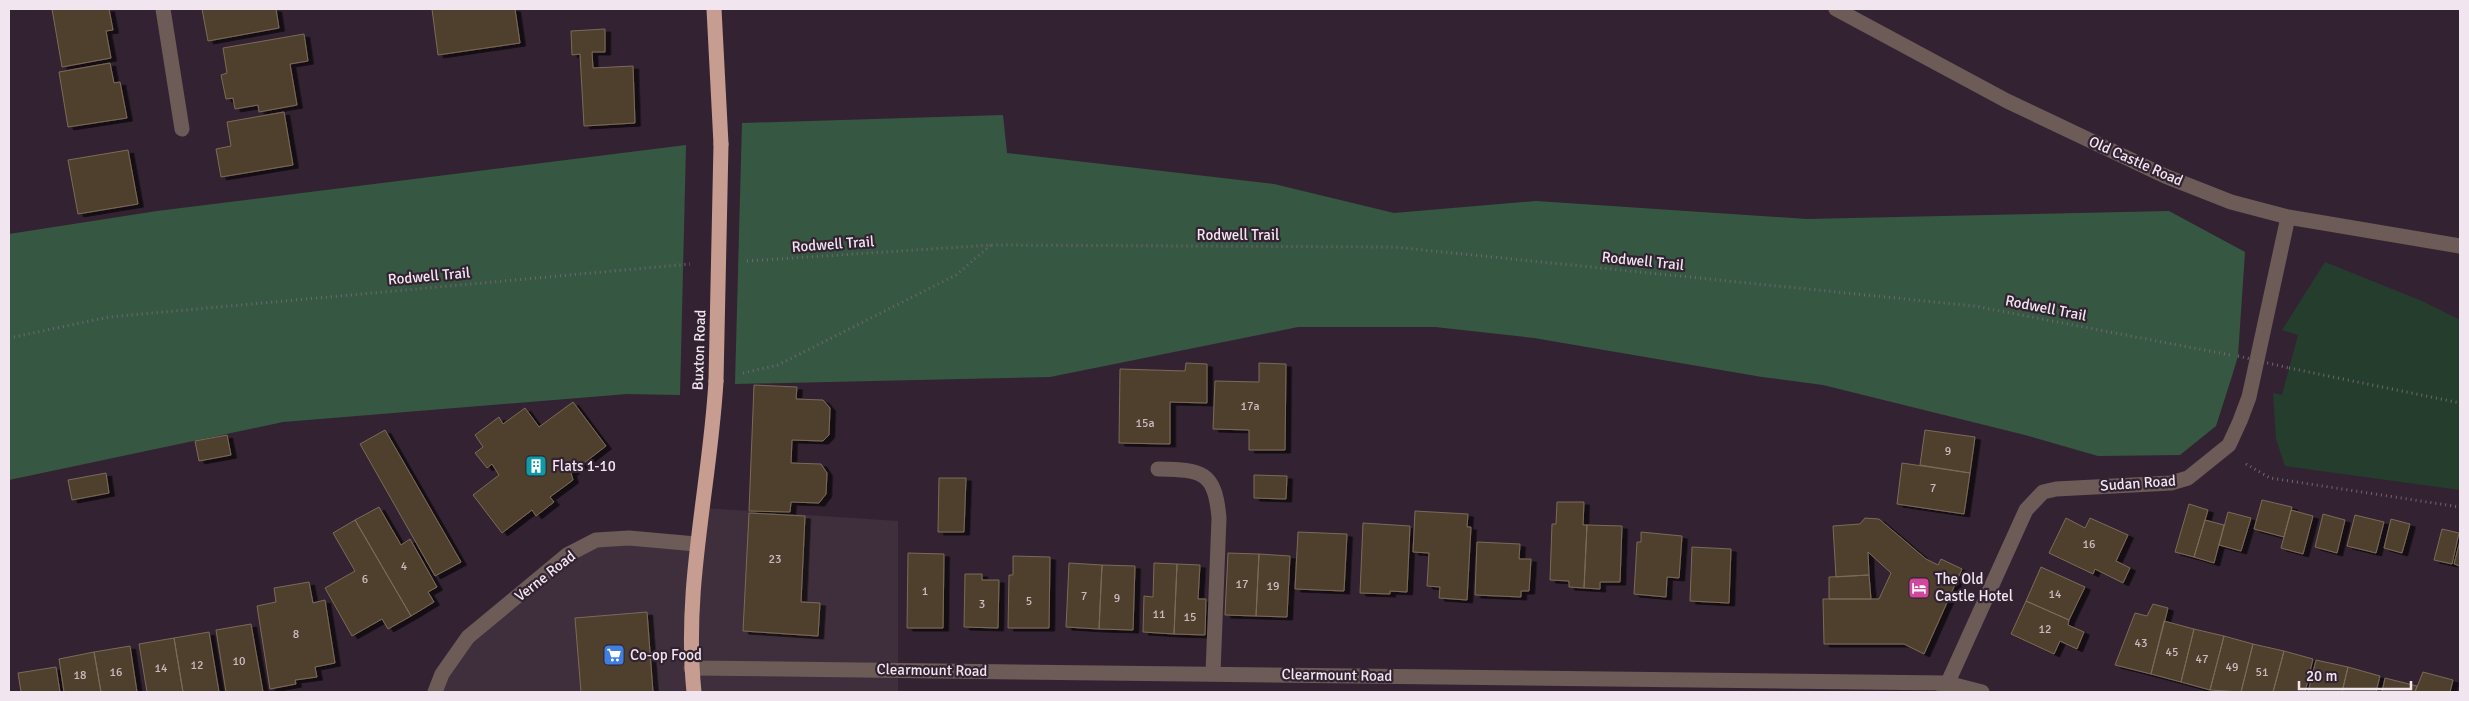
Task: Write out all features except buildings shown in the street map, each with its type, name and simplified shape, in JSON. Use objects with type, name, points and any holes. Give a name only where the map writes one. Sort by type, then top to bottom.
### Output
[{"type":"highway","name":"Buxton Road","points":[[694,692],[691,668],[691,606],[696,544],[709,451],[715,386],[721,144],[714,9]]},
{"type":"street","points":[[163,9],[182,129]]},
{"type":"street","name":"Old Castle Road","points":[[1836,9],[2007,101],[2165,176],[2230,202],[2288,217],[2460,246]]},
{"type":"street","name":"Sudan Road","points":[[1945,688],[2026,510],[2043,492],[2056,489],[2171,483],[2195,474],[2229,445],[2249,397],[2288,217]]},
{"type":"street","points":[[1158,469],[1192,470],[1207,477],[1217,495],[1219,518],[1213,673]]},
{"type":"street","name":"Verne Road","points":[[435,692],[442,674],[468,638],[567,555],[596,540],[629,538],[696,544]]},
{"type":"street","name":"Clearmount Road","points":[[691,668],[1213,673],[1945,688],[1982,692]]},
{"type":"path","points":[[715,386],[741,374],[778,365],[956,275],[992,245]]},
{"type":"path","name":"Rodwell Trail","points":[[743,261],[992,245],[1394,247],[1974,306],[2238,356],[2460,403]]},
{"type":"path","name":"Rodwell Trail","points":[[9,338],[109,317],[693,264]]},
{"type":"path","points":[[2229,445],[2250,468],[2270,478],[2460,507]]},
{"type":"shaded area","points":[[703,508],[898,521],[898,692],[439,692],[469,640],[568,559],[597,543],[699,549]]},
{"type":"green space","points":[[1003,115],[1007,153],[1274,184],[1394,213],[1536,201],[1807,219],[2169,211],[2245,252],[2238,356],[2216,426],[2180,455],[2098,456],[2025,435],[1823,385],[1762,377],[1534,338],[1435,327],[1298,327],[1050,377],[735,384],[742,123]]},
{"type":"green space","points":[[686,145],[680,395],[627,394],[283,422],[9,480],[9,234],[157,211]]},
{"type":"green space","points":[[2325,262],[2422,301],[2460,320],[2460,490],[2285,466],[2276,439],[2273,393],[2282,395],[2298,335],[2282,330]]},
{"type":"place","name":"Flats 1-10","points":[[536,466]]},
{"type":"place","name":"The Old Castle Hotel","points":[[1919,588]]},
{"type":"place","name":"Co-op Food","points":[[614,655]]}]
